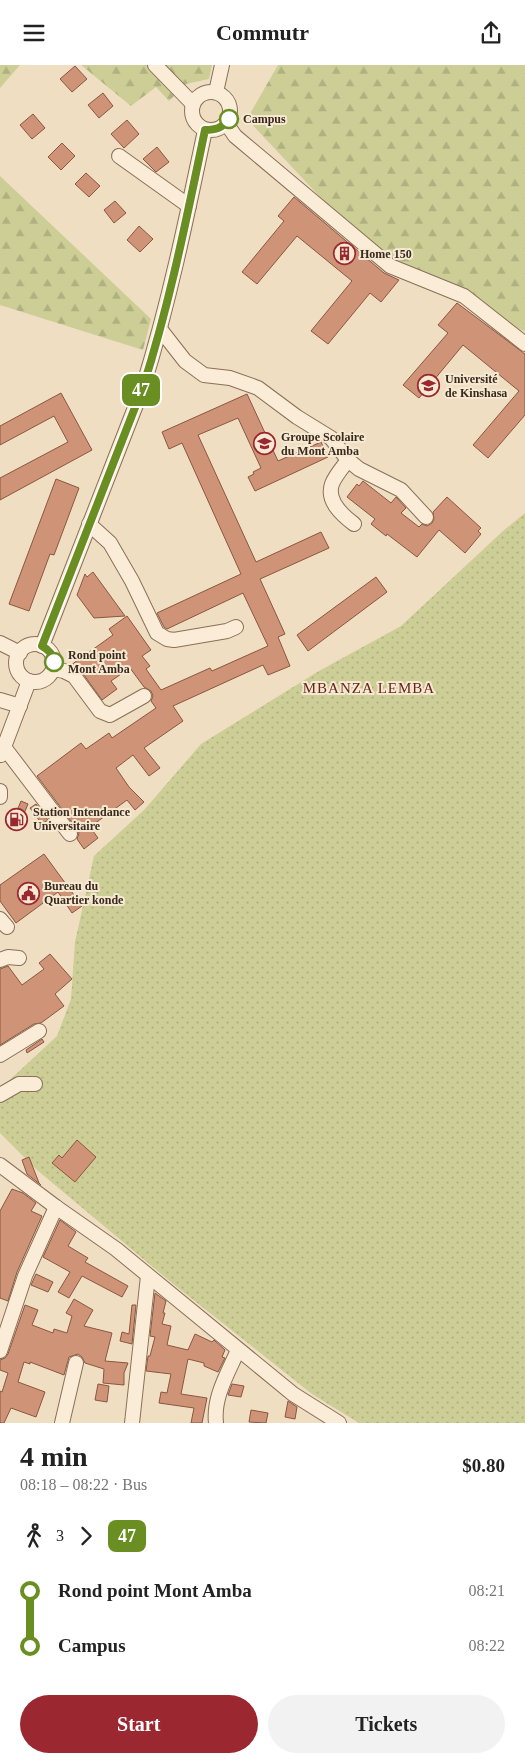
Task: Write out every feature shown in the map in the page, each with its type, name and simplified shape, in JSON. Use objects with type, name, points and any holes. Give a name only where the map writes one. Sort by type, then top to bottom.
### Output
[{"type":"street","points":[[155,65],[193,103]]},
{"type":"street","points":[[216,92],[222,65]]},
{"type":"street","points":[[216,92],[228,102],[229,119],[223,127],[205,130],[198,126],[193,119],[191,111],[193,103],[201,94],[216,92]]},
{"type":"street","points":[[226,123],[235,137],[390,266],[464,296],[525,344]]},
{"type":"street","points":[[42,646],[143,387],[160,329],[205,130]]},
{"type":"street","points":[[119,157],[189,206]]},
{"type":"street","points":[[160,329],[185,361],[204,375],[230,377],[258,388],[297,417],[331,438],[348,460],[359,469],[401,490],[426,517]]},
{"type":"street","points":[[348,460],[332,484],[330,496],[337,508],[354,524]]},
{"type":"street","points":[[89,524],[110,543],[132,581],[157,633],[167,639],[174,640],[227,631],[236,627]]},
{"type":"street","points":[[0,643],[20,653]]},
{"type":"street","points":[[34,644],[42,646],[50,650],[54,657],[53,669],[46,679],[38,682],[29,681],[22,677],[17,661],[20,653],[26,647],[34,644]]},
{"type":"street","points":[[53,669],[64,671],[74,676],[100,711],[110,715],[144,697]]},
{"type":"street","points":[[29,681],[2,752],[70,834]]},
{"type":"street","points":[[0,700],[20,706]]},
{"type":"street","points":[[0,791],[0,797]]},
{"type":"street","points":[[0,960],[8,957],[19,958]]},
{"type":"street","points":[[0,1055],[39,1031]]},
{"type":"street","points":[[0,1095],[19,1084],[35,1084]]},
{"type":"street","points":[[0,1165],[116,1249],[293,1394],[339,1423]]},
{"type":"street","points":[[0,1351],[25,1276],[56,1207]]},
{"type":"street","points":[[132,1423],[148,1276]]},
{"type":"street","points":[[216,1423],[216,1400],[238,1350]]},
{"type":"street","points":[[62,1423],[76,1363]]},
{"type":"green space","points":[[0,65],[20,65],[0,88]]},
{"type":"green space","points":[[81,65],[212,65],[209,79],[186,84],[169,101],[156,87],[131,106]]},
{"type":"green space","points":[[278,65],[525,65],[525,331],[364,244],[247,119]]},
{"type":"green space","points":[[0,176],[151,319],[143,350],[0,305]]},
{"type":"green space","points":[[525,513],[525,1423],[359,1423],[312,1394],[172,1283],[37,1170],[0,1133],[0,1089],[57,1036],[71,999],[75,942],[94,856],[145,809],[201,744],[319,671],[401,626],[503,531]]},
{"type":"building","points":[[75,66],[87,79],[72,92],[60,79]]},
{"type":"building","points":[[103,93],[113,106],[99,118],[88,105]]},
{"type":"building","points":[[33,114],[45,128],[32,139],[20,125]]},
{"type":"building","points":[[127,120],[139,134],[124,148],[111,134]]},
{"type":"building","points":[[62,143],[75,156],[61,170],[48,157]]},
{"type":"building","points":[[157,147],[169,162],[156,172],[143,159]]},
{"type":"building","points":[[86,173],[100,186],[89,197],[75,184]]},
{"type":"building","name":"Home 150","points":[[294,197],[384,273],[399,280],[381,302],[370,293],[328,344],[311,331],[352,281],[297,236],[257,284],[242,272],[284,221],[278,216]]},
{"type":"building","points":[[115,201],[126,213],[114,223],[104,210]]},
{"type":"building","points":[[139,226],[153,239],[140,252],[127,240]]},
{"type":"building","points":[[457,303],[525,354],[525,415],[488,458],[473,445],[519,391],[463,345],[419,398],[403,385],[448,333],[438,325]]},
{"type":"building","points":[[61,393],[92,450],[0,500],[0,478],[68,442],[54,416],[0,445],[0,426]]},
{"type":"building","points":[[247,394],[278,461],[321,442],[328,457],[255,491],[248,477],[261,468],[238,418],[198,435],[256,562],[321,532],[329,548],[260,579],[285,634],[278,637],[290,666],[268,675],[263,665],[173,706],[183,721],[144,748],[160,768],[149,776],[133,755],[116,768],[129,787],[144,802],[135,810],[127,800],[90,827],[98,838],[84,849],[77,839],[79,833],[77,829],[37,776],[81,743],[86,749],[109,733],[112,738],[156,708],[151,701],[153,696],[151,691],[144,687],[130,668],[111,681],[117,689],[102,700],[81,671],[71,665],[113,635],[109,629],[127,616],[151,650],[142,656],[150,666],[146,669],[161,690],[210,668],[212,671],[268,646],[243,593],[167,629],[157,613],[241,574],[182,443],[169,449],[162,432]]},
{"type":"building","points":[[56,479],[79,488],[54,555],[50,554],[29,611],[9,604]]},
{"type":"building","points":[[363,481],[391,503],[396,497],[406,508],[401,513],[419,527],[422,524],[427,526],[432,523],[434,519],[433,512],[447,497],[481,528],[478,531],[481,534],[465,553],[439,530],[417,557],[371,524],[375,519],[347,497],[357,484],[359,486]]},
{"type":"building","points":[[93,572],[125,616],[94,618],[77,595],[85,574],[87,577]]},
{"type":"building","points":[[376,577],[387,592],[308,651],[297,635]]},
{"type":"building","points":[[21,801],[28,804],[18,828],[11,825]]},
{"type":"building","points":[[36,804],[48,820],[42,824],[30,808]]},
{"type":"building","name":"Bureau du Quartier konde","points":[[44,854],[82,906],[72,913],[58,892],[16,923],[0,901],[0,885]]},
{"type":"building","points":[[50,954],[72,979],[55,994],[64,1006],[41,1023],[34,1024],[0,1045],[0,969],[8,966],[22,985],[44,969],[39,963]]},
{"type":"building","points":[[42,1039],[44,1042],[27,1053],[26,1050]]},
{"type":"building","points":[[77,1140],[96,1157],[75,1182],[52,1163],[59,1155],[62,1158]]},
{"type":"building","points":[[29,1157],[41,1185],[27,1174],[22,1160]]},
{"type":"building","points":[[12,1189],[23,1193],[36,1203],[31,1211],[42,1216],[17,1272],[8,1301],[0,1298],[0,1211]]},
{"type":"building","points":[[60,1220],[76,1232],[68,1246],[88,1258],[85,1262],[128,1286],[122,1297],[82,1276],[69,1298],[58,1292],[70,1272],[43,1257]]},
{"type":"building","points":[[36,1274],[53,1282],[48,1292],[31,1285]]},
{"type":"building","points":[[155,1293],[166,1301],[162,1324],[171,1326],[167,1345],[188,1350],[195,1334],[212,1342],[214,1340],[225,1350],[222,1357],[225,1358],[218,1372],[204,1366],[204,1363],[188,1359],[181,1394],[207,1398],[202,1423],[191,1423],[194,1408],[159,1403],[161,1392],[167,1393],[171,1374],[146,1371],[148,1356],[150,1356],[155,1337],[150,1336]]},
{"type":"building","points":[[74,1299],[93,1310],[84,1326],[112,1333],[105,1361],[128,1363],[124,1373],[124,1385],[103,1383],[104,1369],[85,1363],[78,1354],[69,1357],[64,1375],[30,1362],[30,1364],[24,1362],[18,1382],[45,1392],[36,1417],[11,1408],[4,1423],[0,1423],[0,1391],[2,1392],[8,1373],[0,1370],[0,1360],[8,1354],[25,1305],[38,1310],[32,1325],[53,1333],[54,1329],[67,1333],[72,1316],[66,1313]]},
{"type":"building","points":[[132,1305],[136,1305],[132,1344],[120,1341],[122,1332],[129,1334]]},
{"type":"building","points":[[98,1384],[109,1386],[107,1402],[95,1400]]},
{"type":"building","points":[[232,1384],[244,1386],[241,1397],[228,1395]]},
{"type":"building","points":[[288,1401],[297,1407],[295,1419],[285,1417]]},
{"type":"building","points":[[251,1410],[268,1413],[266,1423],[249,1422]]},
{"type":"bus line","name":"47","points":[[54,662],[54,657],[50,650],[42,646],[143,387],[177,259],[205,130],[223,127],[229,119]]},
{"type":"place","name":"Campus","points":[[229,119]]},
{"type":"place","name":"Home 150","points":[[344,254]]},
{"type":"place","name":"Université de Kinshasa","points":[[429,386]]},
{"type":"place","name":"Groupe Scolaire du Mont Amba","points":[[265,444]]},
{"type":"place","name":"Rond point Mont Amba","points":[[54,662]]},
{"type":"place","name":"Station Intendance Universitaire","points":[[17,819]]},
{"type":"place","name":"Bureau du Quartier konde","points":[[28,893]]},
{"type":"district","name":"MBANZA LEMBA","points":[[369,688]]}]
